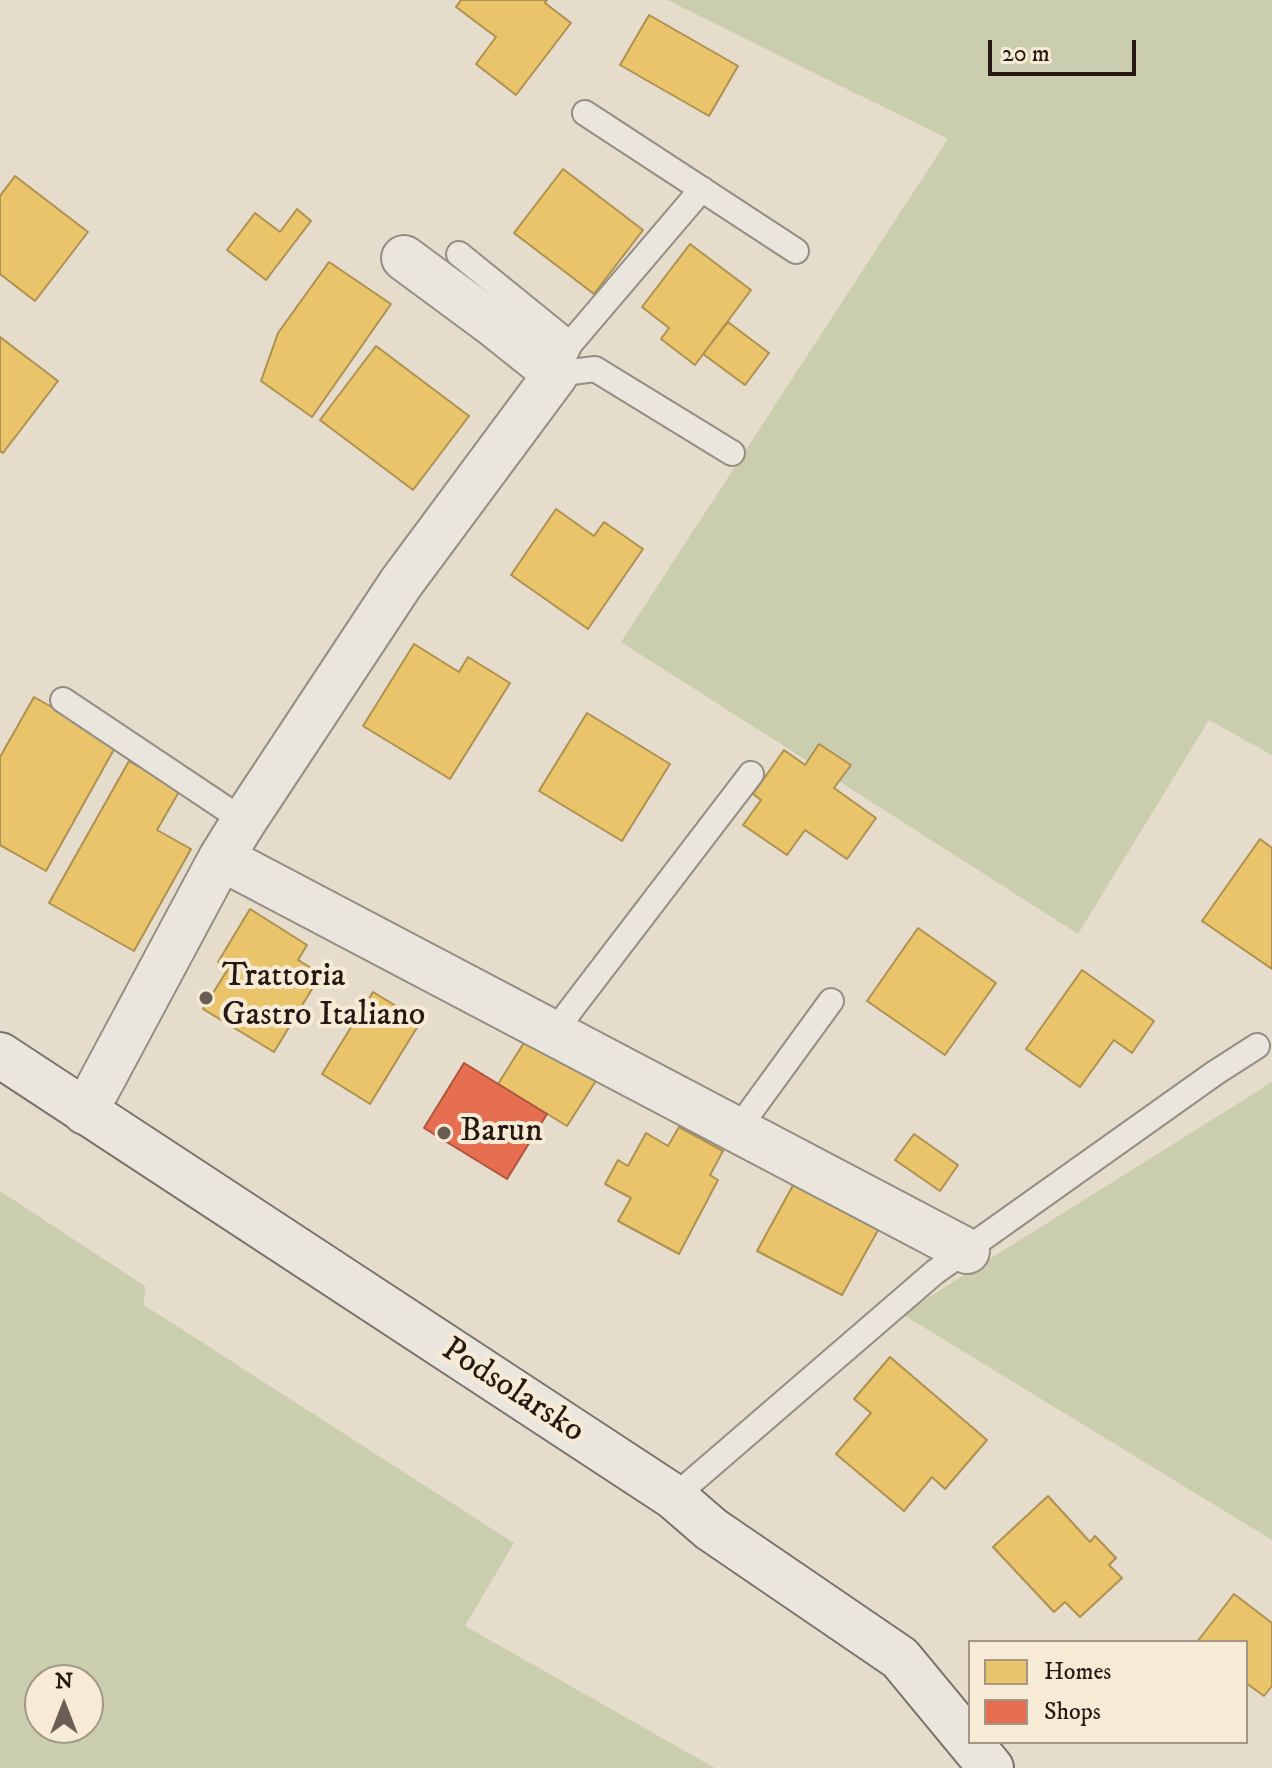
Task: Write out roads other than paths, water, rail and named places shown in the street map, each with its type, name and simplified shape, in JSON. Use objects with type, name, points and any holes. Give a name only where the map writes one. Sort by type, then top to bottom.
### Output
[{"type":"street","points":[[85,1112],[221,858],[244,821],[401,583],[563,359],[492,323],[404,258]]},
{"type":"street","points":[[221,858],[967,1251]]},
{"type":"street","name":"Podsolarsko","points":[[0,1055],[674,1497],[711,1529],[900,1658],[968,1740]]},
{"type":"street","name":"Podsolarsko","points":[[971,1744],[991,1768]]},
{"type":"lane","points":[[585,113],[796,251]]},
{"type":"lane","points":[[563,359],[702,189]]},
{"type":"lane","points":[[459,254],[563,359],[595,369],[732,453]]},
{"type":"lane","points":[[63,700],[244,821]]},
{"type":"lane","points":[[553,1033],[751,774]]},
{"type":"lane","points":[[737,1130],[831,1001]]},
{"type":"lane","points":[[674,1497],[935,1272],[1257,1046]]},
{"type":"place","name":"Trattoria Gastro Italiano","points":[[206,998]]},
{"type":"place","name":"Barun","points":[[444,1133]]}]
